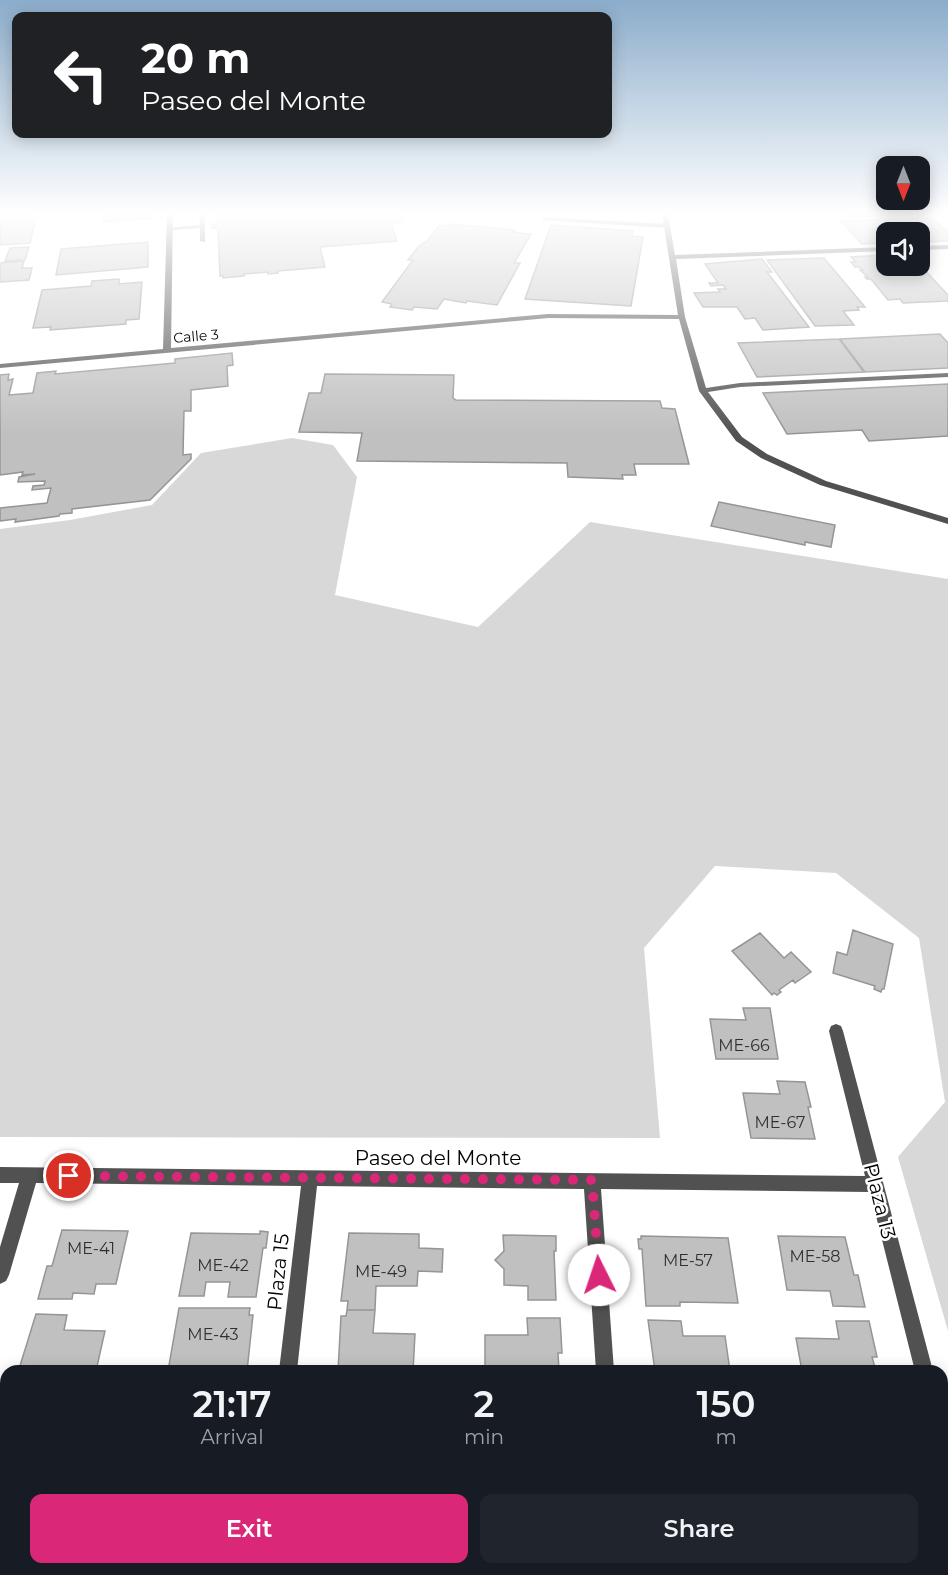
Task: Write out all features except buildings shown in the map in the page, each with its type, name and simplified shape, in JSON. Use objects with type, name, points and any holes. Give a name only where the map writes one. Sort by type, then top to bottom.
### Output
[{"type":"street","points":[[167,351],[169,288]]},
{"type":"street","points":[[677,288],[682,317],[703,391],[739,439],[764,456],[823,483],[948,521]]},
{"type":"street","name":"Calle 3","points":[[0,366],[548,316],[682,317]]},
{"type":"street","points":[[703,391],[740,385],[948,375]]},
{"type":"street","name":"Plaza 13","points":[[836,1031],[922,1365]]},
{"type":"street","name":"Paseo del Monte","points":[[0,1175],[876,1184]]},
{"type":"street","points":[[0,1275],[30,1175]]},
{"type":"street","name":"Plaza 15","points":[[289,1365],[310,1178]]},
{"type":"street","points":[[592,1180],[605,1365]]},
{"type":"shaded area","points":[[292,438],[333,445],[357,477],[335,595],[478,627],[590,522],[948,579],[948,1331],[898,1157],[945,1102],[919,938],[836,873],[715,866],[644,948],[660,1138],[0,1137],[0,529],[70,520],[152,505],[201,453]]},
{"type":"route","points":[[69,1176],[592,1180],[599,1275]]}]
